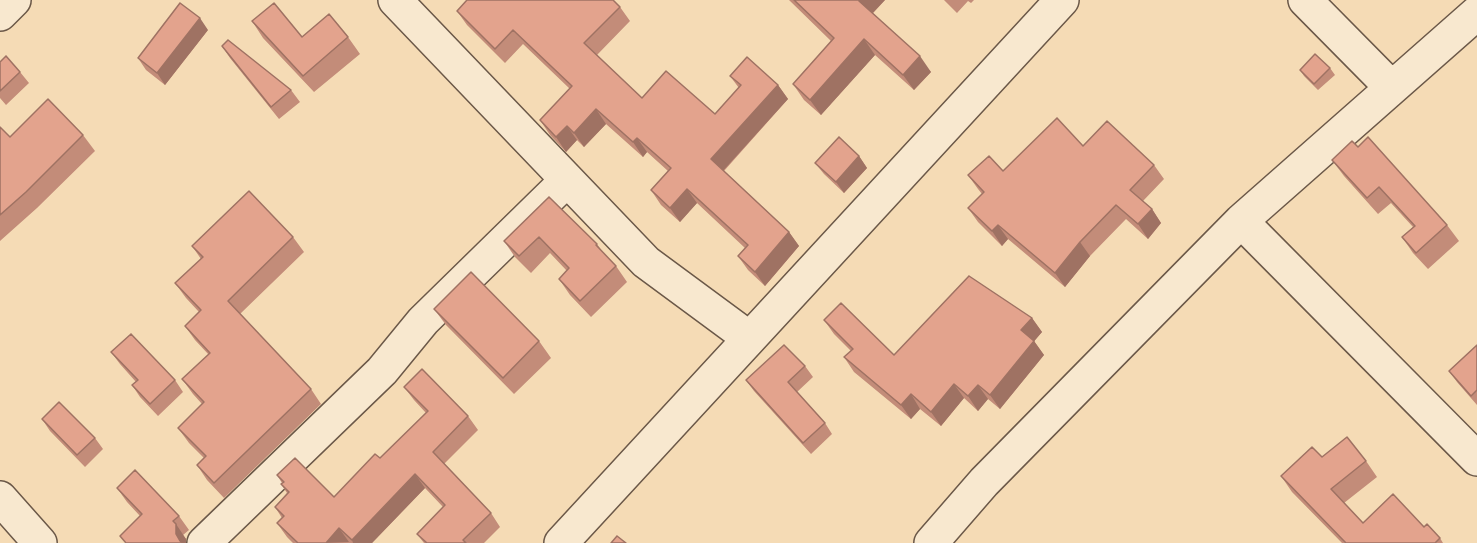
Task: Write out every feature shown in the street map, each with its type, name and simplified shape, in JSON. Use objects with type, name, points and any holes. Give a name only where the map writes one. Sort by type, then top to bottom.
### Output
[{"type":"street","points":[[0,14],[14,0]]},
{"type":"street","points":[[561,543],[1062,0]]},
{"type":"street","points":[[1305,0],[1391,87]]},
{"type":"street","points":[[413,6],[567,180],[646,262],[748,338]]},
{"type":"street","points":[[931,543],[984,482],[1241,221],[1477,13]]},
{"type":"street","points":[[204,543],[375,378],[423,321],[567,180]]},
{"type":"street","points":[[1241,221],[1477,459]]},
{"type":"street","points":[[0,498],[40,543]]},
{"type":"building","points":[[467,0],[613,0],[620,7],[584,43],[642,98],[666,71],[715,114],[741,85],[730,76],[747,57],[778,85],[711,159],[789,232],[755,272],[738,256],[748,245],[687,189],[670,208],[651,190],[671,168],[637,138],[633,142],[596,109],[574,133],[567,126],[556,137],[540,120],[572,86],[513,30],[495,49],[457,11]]},
{"type":"building","points":[[794,0],[860,0],[920,56],[903,75],[864,39],[810,100],[793,84],[834,38]]},
{"type":"building","points":[[180,3],[200,18],[157,73],[138,58]]},
{"type":"building","points":[[274,3],[302,37],[329,14],[348,37],[303,76],[252,21]]},
{"type":"building","points":[[228,40],[291,90],[271,107],[222,46]]},
{"type":"building","points":[[1315,54],[1330,68],[1314,84],[1300,70]]},
{"type":"building","points":[[6,56],[20,72],[0,91],[0,62]]},
{"type":"building","points":[[48,99],[83,135],[0,215],[0,127],[10,137]]},
{"type":"building","points":[[1057,118],[1083,146],[1107,121],[1154,165],[1130,190],[1152,209],[1138,224],[1116,205],[1080,242],[1055,273],[998,225],[992,231],[968,208],[984,192],[968,175],[989,156],[1003,171]]},
{"type":"building","points":[[839,137],[859,156],[836,182],[815,163]]},
{"type":"building","points":[[1368,137],[1447,225],[1416,253],[1402,237],[1415,226],[1379,187],[1367,198],[1332,160],[1352,141],[1358,147]]},
{"type":"building","points":[[249,191],[293,237],[228,301],[311,389],[214,483],[197,465],[206,456],[178,428],[204,402],[182,379],[210,353],[185,326],[201,310],[175,283],[203,257],[192,246]]},
{"type":"building","points":[[549,197],[616,266],[580,301],[559,279],[569,268],[539,237],[519,256],[504,241]]},
{"type":"building","points":[[471,272],[539,341],[503,378],[434,309]]},
{"type":"building","points":[[969,276],[1032,318],[1021,330],[1034,341],[990,395],[978,385],[968,396],[954,384],[931,412],[911,394],[901,405],[844,357],[853,349],[824,320],[841,303],[894,355]]},
{"type":"building","points":[[131,334],[175,380],[150,404],[132,385],[138,380],[111,352]]},
{"type":"building","points":[[784,345],[805,366],[788,382],[825,423],[803,443],[746,380]]},
{"type":"building","points":[[1477,345],[1477,390],[1471,396],[1449,371]]},
{"type":"building","points":[[422,369],[468,416],[433,452],[491,513],[463,540],[466,543],[427,543],[417,534],[445,505],[415,474],[352,540],[339,528],[326,543],[298,543],[277,523],[284,516],[275,507],[289,492],[281,484],[284,482],[277,475],[295,458],[334,497],[375,454],[380,458],[428,411],[404,387]]},
{"type":"building","points":[[59,402],[95,438],[77,455],[42,419]]},
{"type":"building","points":[[1347,437],[1366,461],[1331,489],[1363,523],[1393,494],[1424,527],[1427,524],[1440,538],[1435,543],[1346,543],[1281,476],[1312,447],[1322,457]]},
{"type":"building","points":[[135,470],[179,516],[173,521],[176,524],[176,534],[183,543],[126,543],[120,536],[142,514],[117,488]]},
{"type":"building","points":[[617,536],[626,543],[611,543]]}]
